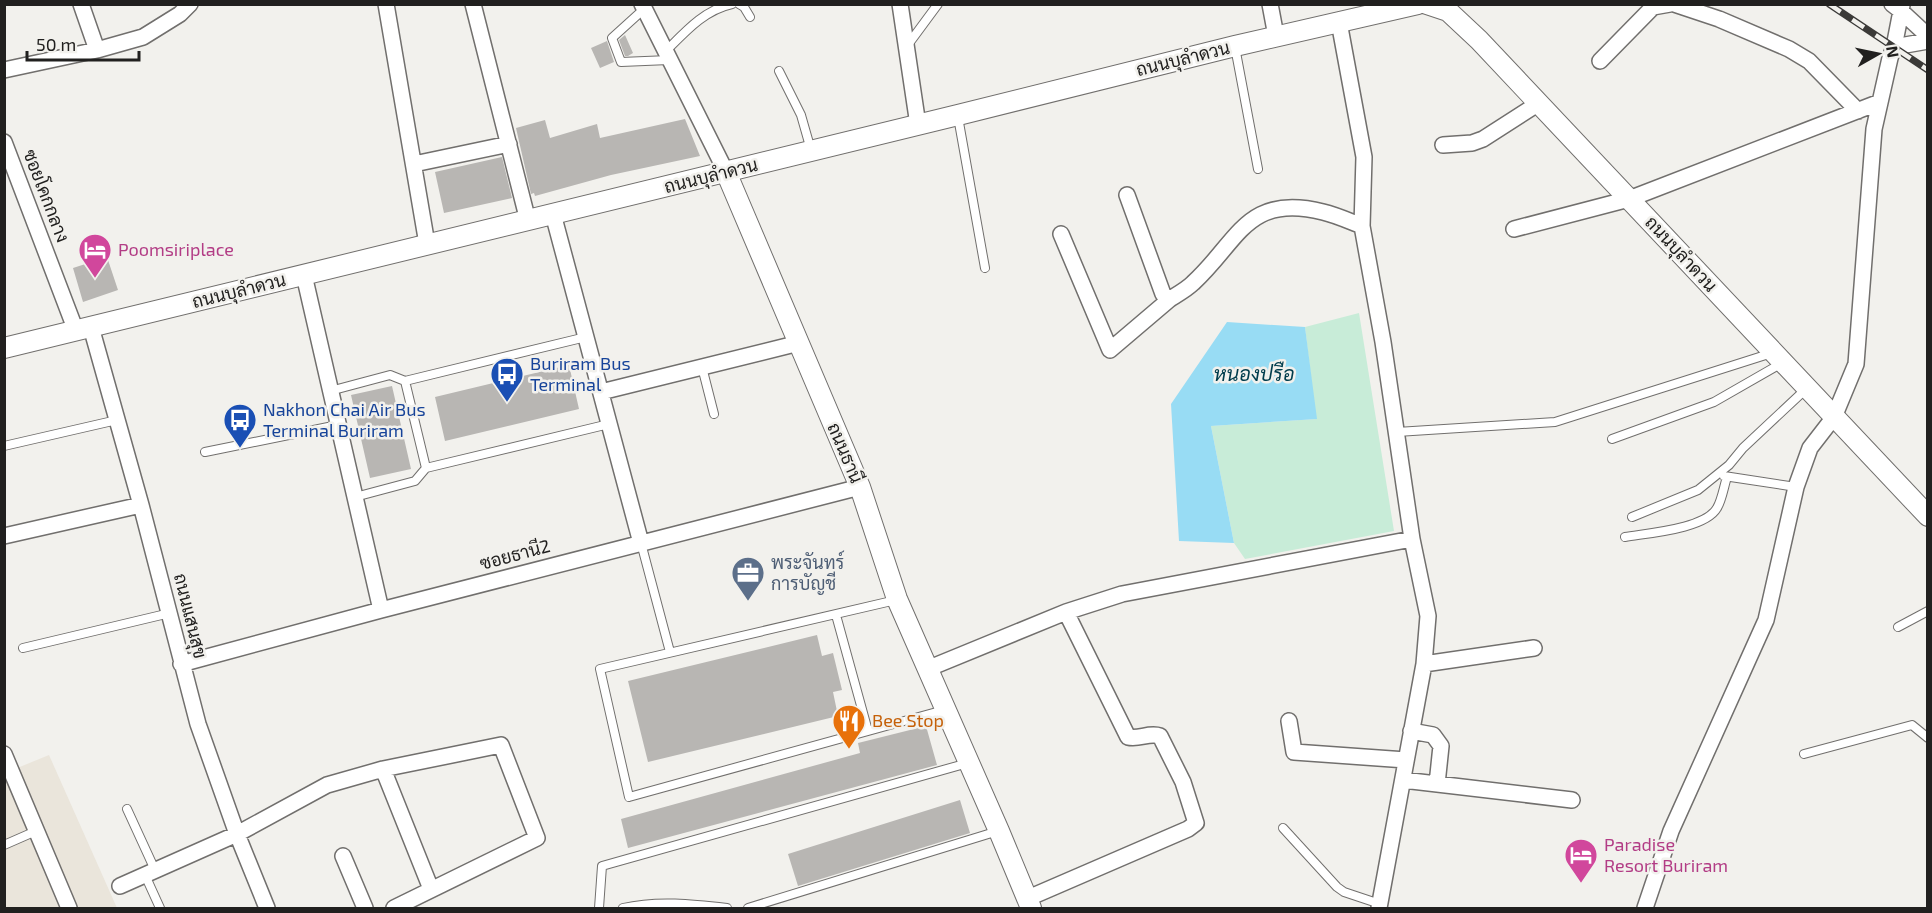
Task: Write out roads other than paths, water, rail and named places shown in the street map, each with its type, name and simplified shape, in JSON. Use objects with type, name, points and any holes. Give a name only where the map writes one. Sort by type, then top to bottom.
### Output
[{"type":"street","points":[[81,4],[97,50]]},
{"type":"street","points":[[4,70],[97,50],[143,37],[180,14],[190,4]]},
{"type":"street","points":[[386,4],[427,244]]},
{"type":"street","points":[[473,4],[528,220]]},
{"type":"street","points":[[900,4],[918,125]]},
{"type":"street","points":[[1270,4],[1276,36]]},
{"type":"street","name":"ถนนบุลำดวน","points":[[4,348],[958,116],[1276,36],[1418,4]]},
{"type":"street","name":"ถนนบุลำดวน","points":[[1427,4],[1448,11],[1479,40],[1928,516]]},
{"type":"street","points":[[1600,61],[1653,7],[1670,4]]},
{"type":"street","points":[[1674,4],[1719,19],[1789,49],[1809,61],[1858,111]]},
{"type":"street","name":"ถนนธานี","points":[[643,7],[726,172],[860,487],[897,599],[1029,904]]},
{"type":"street","points":[[1898,7],[1928,36]]},
{"type":"street","points":[[1645,909],[1671,831],[1766,620],[1796,487],[1810,448],[1834,417],[1856,364],[1874,129],[1894,47],[1898,7]]},
{"type":"street","points":[[1339,22],[1364,157],[1362,226],[1398,432],[1412,539],[1428,616],[1424,664],[1379,907]]},
{"type":"street","points":[[1894,47],[1928,41]]},
{"type":"street","points":[[1514,229],[1629,199],[1880,102]]},
{"type":"street","points":[[1443,145],[1472,143],[1483,139],[1539,103]]},
{"type":"street","name":"ซอยโคกกลาง","points":[[4,142],[83,329]]},
{"type":"street","points":[[414,164],[509,144]]},
{"type":"street","points":[[1127,195],[1162,294],[1170,299]]},
{"type":"street","points":[[1061,234],[1110,350],[1170,299],[1192,284],[1243,226],[1264,212],[1283,207],[1323,211],[1362,226]]},
{"type":"street","points":[[553,214],[641,543]]},
{"type":"street","points":[[304,275],[381,610]]},
{"type":"street","name":"ถนนแสนสุข","points":[[83,329],[117,420],[198,724],[237,834],[267,909]]},
{"type":"street","points":[[601,392],[799,343]]},
{"type":"street","name":"ซอยธานี2","points":[[181,664],[381,610],[860,487]]},
{"type":"street","points":[[4,536],[141,505]]},
{"type":"street","points":[[927,669],[1066,612],[1122,594],[1412,539]]},
{"type":"street","points":[[1029,904],[1188,829],[1196,823],[1183,782],[1160,736],[1155,734],[1134,739],[1128,736],[1066,612]]},
{"type":"street","points":[[1424,664],[1534,648]]},
{"type":"street","points":[[1288,721],[1294,752],[1406,760]]},
{"type":"street","points":[[1411,731],[1433,735],[1442,746],[1437,784]]},
{"type":"street","points":[[120,886],[237,834],[327,785],[383,769],[501,745],[537,837],[394,909]]},
{"type":"street","points":[[4,754],[69,909]]},
{"type":"street","points":[[383,769],[431,889]]},
{"type":"street","points":[[1403,780],[1572,800]]},
{"type":"street","points":[[343,856],[365,909]]},
{"type":"lane","points":[[643,7],[612,38],[621,62],[667,56],[688,28],[707,14],[732,4]]},
{"type":"lane","points":[[739,4],[744,7],[750,17]]},
{"type":"lane","points":[[906,47],[938,4]]},
{"type":"lane","points":[[1235,46],[1258,169]]},
{"type":"lane","points":[[779,71],[801,115],[811,152]]},
{"type":"lane","points":[[958,116],[985,268]]},
{"type":"lane","points":[[330,391],[390,375],[405,381],[586,337]]},
{"type":"lane","points":[[1398,432],[1555,422],[1778,357]]},
{"type":"lane","points":[[1612,440],[1714,402],[1778,357]]},
{"type":"lane","points":[[702,367],[714,414]]},
{"type":"lane","points":[[405,381],[426,468]]},
{"type":"lane","points":[[1632,517],[1698,490],[1717,475],[1807,388]]},
{"type":"lane","points":[[4,446],[117,420]]},
{"type":"lane","points":[[354,497],[415,481],[426,468],[609,424]]},
{"type":"lane","points":[[205,452],[338,425]]},
{"type":"lane","points":[[1717,475],[1796,487]]},
{"type":"lane","points":[[1625,537],[1694,524],[1709,516],[1717,508],[1727,477]]},
{"type":"lane","points":[[641,543],[670,652]]},
{"type":"lane","points":[[897,599],[600,669],[629,797],[945,709]]},
{"type":"lane","points":[[1898,627],[1928,611]]},
{"type":"lane","points":[[23,648],[170,613]]},
{"type":"lane","points":[[836,615],[868,731]]},
{"type":"lane","points":[[1804,754],[1911,725],[1928,738]]},
{"type":"lane","points":[[599,909],[602,866],[969,762]]},
{"type":"lane","points":[[127,809],[150,872],[160,909]]},
{"type":"lane","points":[[1283,828],[1337,887],[1379,907]]},
{"type":"lane","points":[[4,845],[36,831]]},
{"type":"lane","points":[[748,909],[999,831]]},
{"type":"lane","points":[[623,909],[660,903],[727,909]]},
{"type":"water","name":"หนองปรือ","points":[[1227,322],[1305,327],[1317,419],[1211,426],[1234,543],[1179,541],[1171,404]]},
{"type":"railway","points":[[1829,4],[1928,70]]},
{"type":"place","name":"Poomsiriplace","points":[[95,279]]},
{"type":"place","name":"Buriram Bus Terminal","points":[[507,403]]},
{"type":"place","name":"Nakhon Chai Air Bus Terminal Buriram","points":[[240,449]]},
{"type":"place","name":"พระจันทร์ การบัญชี","points":[[748,602]]},
{"type":"place","name":"Bee Stop","points":[[849,750]]},
{"type":"place","name":"Paradise Resort Buriram","points":[[1581,884]]}]
